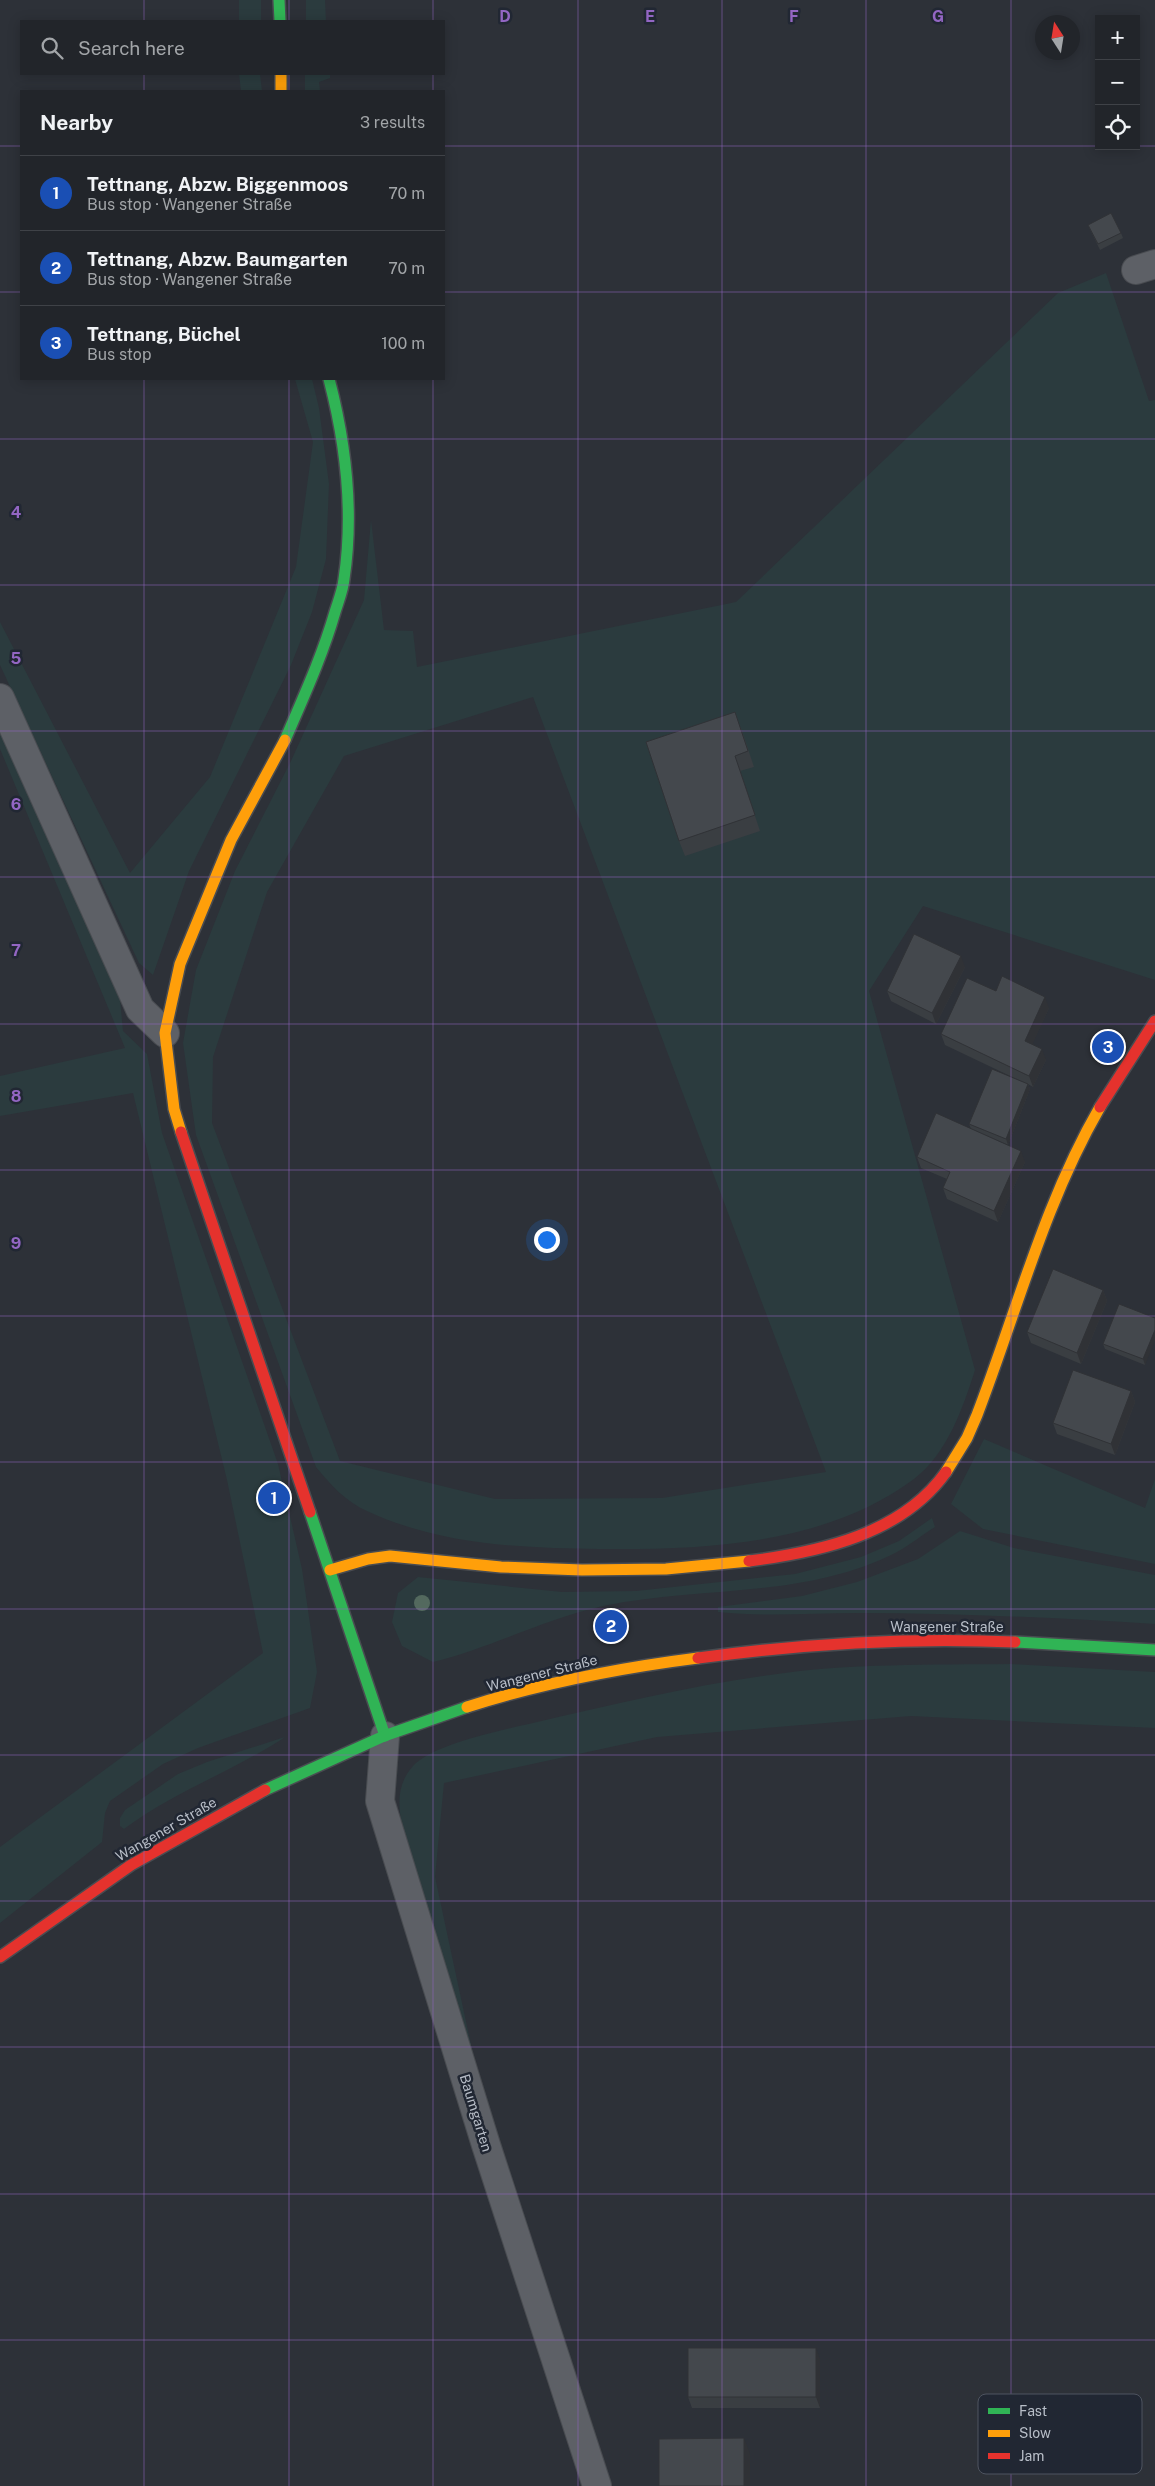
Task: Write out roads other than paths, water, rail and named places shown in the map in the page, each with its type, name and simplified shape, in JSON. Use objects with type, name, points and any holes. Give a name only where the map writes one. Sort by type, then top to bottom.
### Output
[{"type":"main road","points":[[279,0],[280,20]]},
{"type":"main road","points":[[281,75],[281,90]]},
{"type":"main road","points":[[329,380],[337,409],[346,468],[349,520],[344,581],[323,652],[284,743],[231,840],[200,909],[180,964],[165,1033],[174,1109],[188,1159],[330,1570],[385,1736]]},
{"type":"main road","points":[[330,1570],[381,1557],[406,1556],[543,1569],[625,1570],[706,1566],[766,1558],[834,1544],[882,1526],[923,1498],[934,1486],[969,1433],[983,1400],[1021,1290],[1063,1179],[1104,1101],[1155,1021]]},
{"type":"main road","name":"Wangener Straße","points":[[0,1957],[138,1861],[236,1805],[385,1736],[465,1708],[570,1679],[663,1662],[753,1650],[878,1642],[974,1640],[1155,1650]]},
{"type":"street","points":[[0,698],[140,1009],[165,1033]]},
{"type":"street","name":"Baumgarten","points":[[385,1736],[380,1801],[486,2145],[597,2486]]},
{"type":"place","name":"Tettnang, Büchel","points":[[1108,1047]]},
{"type":"place","name":"Tettnang, Abzw. Biggenmoos","points":[[274,1498]]},
{"type":"place","name":"Tettnang, Abzw. Baumgarten","points":[[611,1626]]}]
